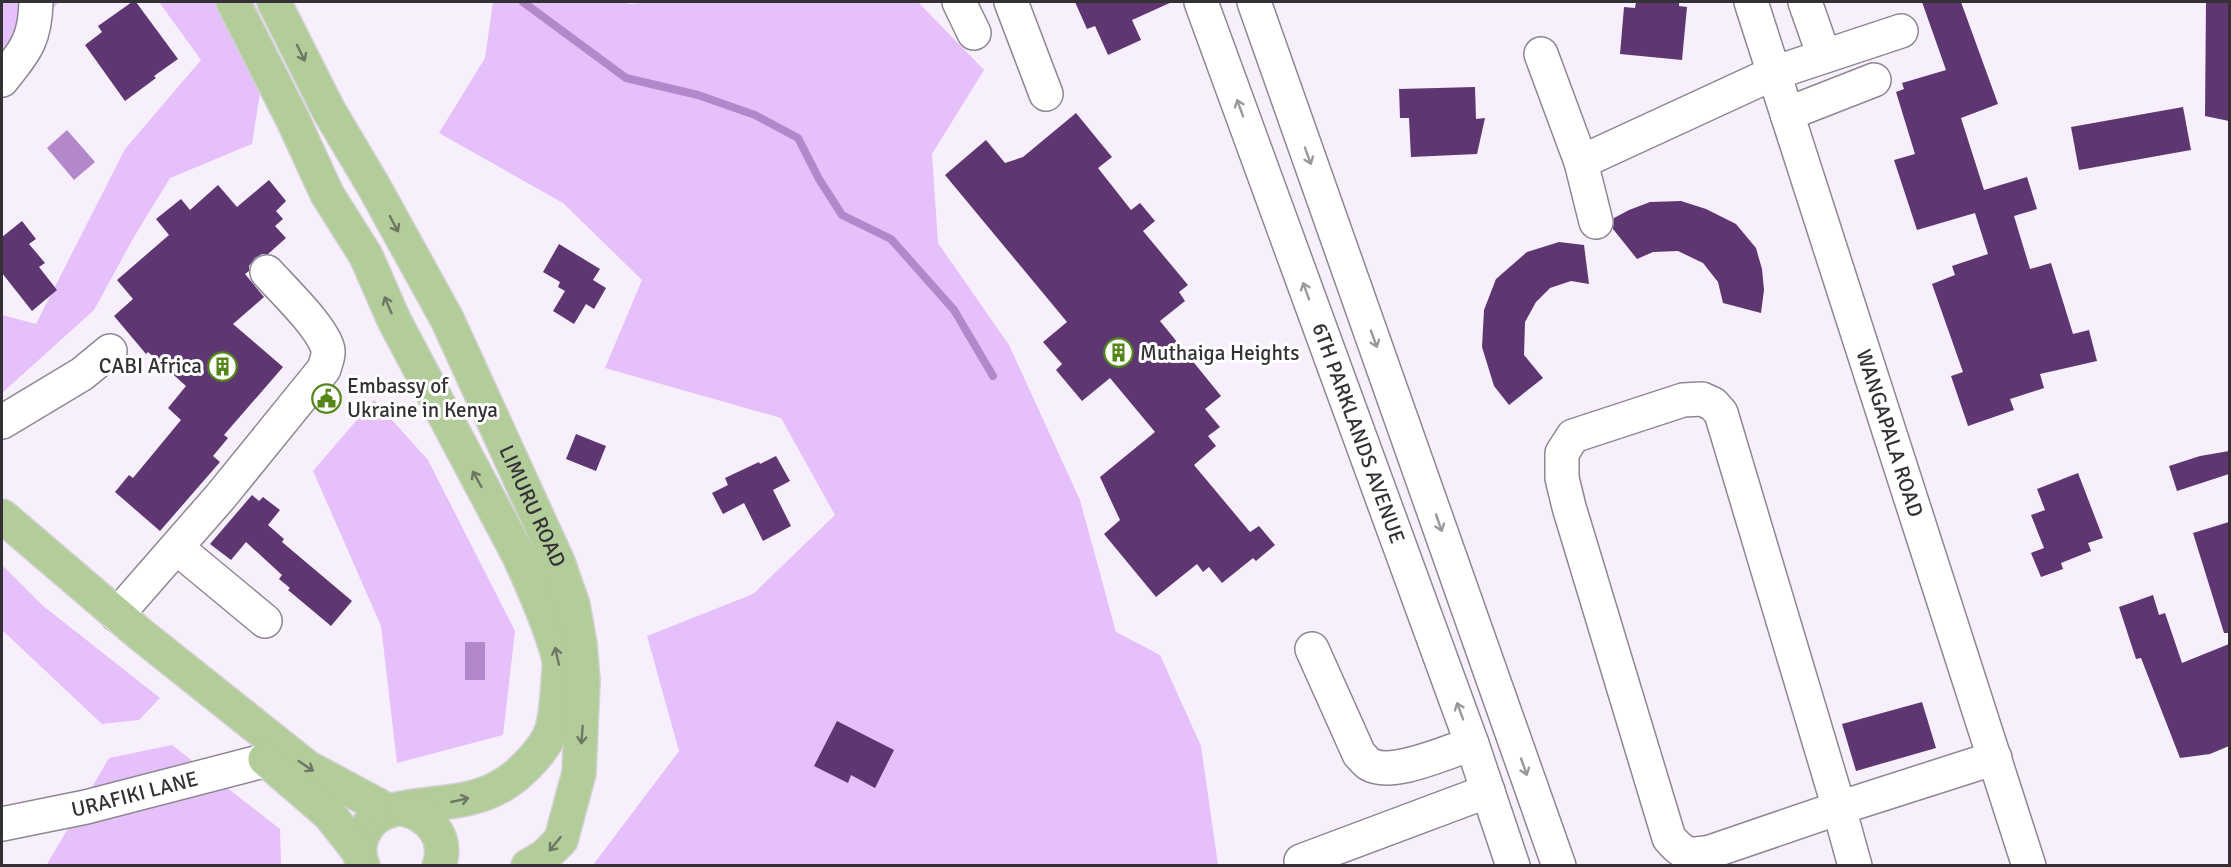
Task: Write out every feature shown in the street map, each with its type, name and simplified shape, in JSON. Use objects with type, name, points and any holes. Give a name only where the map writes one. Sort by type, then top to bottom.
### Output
[{"type":"main road","points":[[233,2],[327,194],[366,256],[394,321],[518,554],[536,592],[559,661],[557,698],[551,731],[529,765],[501,787],[478,796],[396,810],[376,817],[367,827],[361,839],[357,861]]},
{"type":"main road","name":"LIMURU ROAD","points":[[274,2],[329,111],[374,185],[447,319],[558,562],[573,605],[584,681],[579,773],[561,840],[544,856],[528,866]]},
{"type":"main road","points":[[2,516],[117,615],[307,767],[396,810],[416,812],[428,820],[437,831],[442,844],[442,858],[439,866]]},
{"type":"main road","points":[[2,536],[329,814],[357,861]]},
{"type":"street","points":[[2,80],[28,46],[36,20],[36,2]]},
{"type":"street","points":[[958,2],[974,33]]},
{"type":"street","points":[[1011,2],[1046,94]]},
{"type":"street","name":"6TH PARKLANDS AVENUE","points":[[1201,2],[1472,744],[1513,866]]},
{"type":"street","points":[[1254,2],[1559,866]]},
{"type":"street","name":"WANGAPALA ROAD","points":[[1751,2],[2029,866]]},
{"type":"street","points":[[1804,2],[1824,56]]},
{"type":"street","points":[[1581,162],[1774,73],[1901,31]]},
{"type":"street","points":[[1540,54],[1581,162],[1596,222]]},
{"type":"street","points":[[1787,114],[1874,80]]},
{"type":"street","points":[[117,615],[177,548],[324,369],[328,357],[327,347],[317,329],[267,272]]},
{"type":"street","points":[[2,422],[82,374],[111,351]]},
{"type":"street","points":[[1855,866],[1839,808],[1721,412],[1713,404],[1702,399],[1683,400],[1573,436],[1562,453],[1562,478],[1569,507],[1669,838],[1679,850],[1690,855],[1710,852],[1750,853],[1839,808],[1995,758]]},
{"type":"street","points":[[177,548],[265,621]]},
{"type":"street","points":[[1312,649],[1359,754],[1369,764],[1381,768],[1398,768],[1472,744]]},
{"type":"street","name":"URAFIKI LANE","points":[[2,824],[86,807],[267,760]]},
{"type":"street","points":[[1302,861],[1488,791]]},
{"type":"shaded area","points":[[2,2],[59,2],[2,63]]},
{"type":"shaded area","points":[[159,2],[254,2],[269,35],[252,144],[170,178],[94,310],[2,393],[2,315],[36,324],[125,149],[201,60]]},
{"type":"shaded area","points":[[493,2],[625,2],[630,4],[650,2],[918,2],[984,70],[932,154],[938,243],[1009,345],[1080,500],[1116,632],[1160,655],[1201,746],[1218,865],[593,865],[679,751],[647,636],[753,594],[835,515],[781,418],[605,368],[642,280],[563,203],[439,133],[485,58]]},
{"type":"shaded area","points":[[67,130],[95,162],[74,180],[47,148]]},
{"type":"shaded area","points":[[374,400],[428,460],[515,631],[503,735],[397,763],[381,626],[313,471]]},
{"type":"shaded area","points":[[2,565],[42,605],[160,698],[139,720],[102,724],[2,630]]},
{"type":"shaded area","points":[[465,642],[485,642],[485,680],[465,680]]},
{"type":"shaded area","points":[[172,745],[280,829],[281,865],[46,866],[109,758]]},
{"type":"building","points":[[132,2],[136,2],[178,59],[125,101],[85,45],[102,32],[98,26]]},
{"type":"building","points":[[1075,2],[1172,2],[1132,20],[1141,40],[1108,55],[1095,26],[1087,29]]},
{"type":"building","points":[[1636,2],[1679,2],[1679,6],[1687,7],[1682,60],[1620,54],[1624,7],[1635,8]]},
{"type":"building","points":[[1922,2],[1961,2],[1998,104],[1961,118],[1984,190],[2027,177],[2037,209],[2014,216],[2030,269],[2051,263],[2073,334],[2089,330],[2097,361],[2040,374],[2044,388],[2010,399],[2014,410],[1968,426],[1951,376],[1963,372],[1932,284],[1955,275],[1952,266],[1988,254],[1975,213],[1917,230],[1894,160],[1915,154],[1896,92],[1904,89],[1902,83],[1946,70]]},
{"type":"building","points":[[2206,2],[2229,2],[2229,121],[2205,116]]},
{"type":"building","points":[[1475,87],[1476,119],[1485,118],[1477,154],[1411,157],[1409,118],[1400,118],[1399,89]]},
{"type":"building","points":[[2183,107],[2191,150],[2079,170],[2071,127]]},
{"type":"building","name":"Muthaiga Heights","points":[[1076,113],[1112,157],[1098,168],[1131,210],[1140,203],[1155,221],[1143,231],[1188,285],[1179,292],[1185,301],[1160,321],[1221,396],[1205,409],[1220,427],[1208,436],[1216,446],[1194,465],[1250,532],[1259,526],[1275,545],[1256,561],[1253,558],[1222,583],[1209,567],[1203,572],[1197,564],[1156,597],[1104,534],[1120,520],[1100,477],[1155,432],[1110,378],[1082,401],[1056,370],[1062,364],[1043,342],[1067,322],[945,175],[986,140],[1005,163],[1023,157]]},
{"type":"building","points":[[269,180],[286,201],[276,211],[283,219],[275,226],[286,238],[268,254],[255,258],[249,266],[249,271],[245,274],[264,297],[233,324],[283,367],[224,435],[228,438],[213,456],[220,462],[160,531],[115,492],[129,475],[133,478],[181,420],[168,408],[186,386],[148,352],[146,354],[114,316],[133,299],[117,280],[169,235],[156,219],[181,199],[190,210],[218,185],[237,207]]},
{"type":"building","points":[[1681,201],[1706,209],[1736,224],[1756,248],[1762,269],[1764,290],[1761,313],[1723,303],[1718,282],[1703,263],[1678,251],[1653,252],[1637,259],[1613,229],[1614,218],[1629,210],[1650,202]]},
{"type":"building","points":[[22,221],[36,239],[29,244],[45,263],[39,267],[57,290],[32,311],[2,273],[2,237]]},
{"type":"building","points":[[1559,242],[1584,245],[1589,284],[1571,281],[1550,288],[1536,302],[1525,322],[1524,355],[1543,378],[1509,405],[1494,386],[1482,347],[1484,310],[1496,279],[1527,252]]},
{"type":"building","points":[[559,244],[600,269],[593,280],[606,288],[594,309],[586,304],[574,324],[553,311],[565,291],[558,287],[560,282],[543,272]]},
{"type":"building","points":[[576,434],[606,446],[596,471],[566,459]]},
{"type":"building","points":[[2229,451],[2229,474],[2177,491],[2169,466],[2200,456]]},
{"type":"building","points":[[776,456],[790,481],[773,490],[791,526],[763,541],[744,503],[723,514],[712,493],[728,485],[725,478]]},
{"type":"building","points":[[2078,473],[2103,538],[2088,543],[2091,551],[2061,563],[2063,569],[2041,577],[2031,553],[2044,548],[2031,515],[2045,510],[2037,489]]},
{"type":"building","points":[[252,495],[259,501],[263,497],[280,510],[268,525],[284,539],[282,542],[352,601],[331,626],[288,590],[290,588],[279,579],[282,575],[246,542],[231,560],[210,544]]},
{"type":"building","points":[[2229,522],[2229,633],[2224,633],[2193,533]]},
{"type":"building","points":[[2153,595],[2159,615],[2165,613],[2182,663],[2229,644],[2229,746],[2210,754],[2180,758],[2141,658],[2136,659],[2119,607]]},
{"type":"building","points":[[1922,702],[1936,748],[1856,771],[1842,724]]},
{"type":"building","points":[[837,721],[894,750],[875,788],[851,775],[848,783],[814,766]]},
{"type":"waterway","points":[[523,2],[626,78],[698,95],[755,115],[798,138],[819,179],[842,215],[891,239],[954,310],[993,376]]},
{"type":"place","name":"Muthaiga Heights","points":[[1119,353]]},
{"type":"place","name":"CABI Africa","points":[[223,366]]},
{"type":"place","name":"Embassy of Ukraine in Kenya","points":[[326,398]]}]
